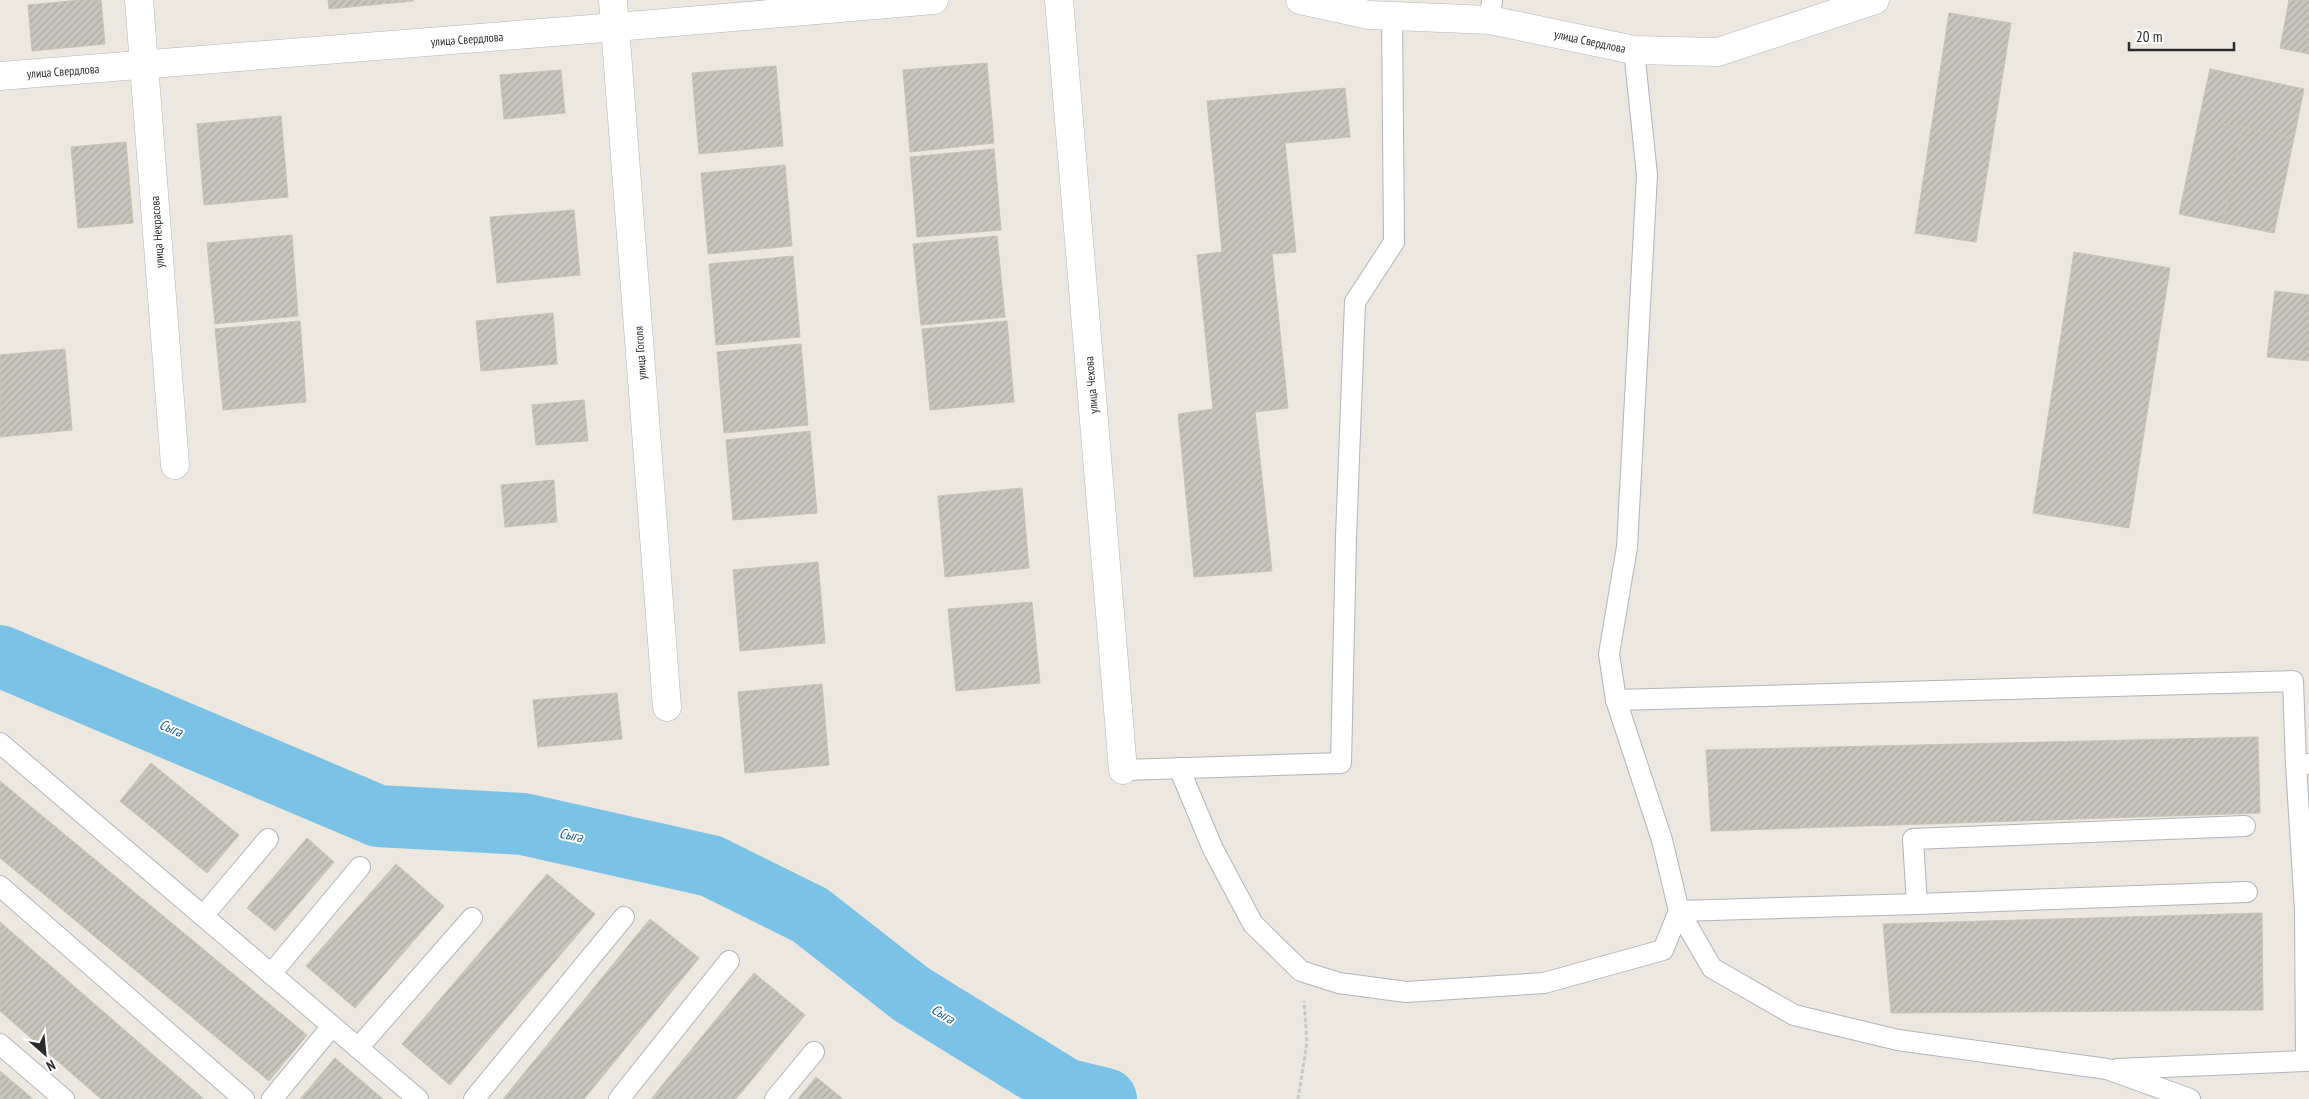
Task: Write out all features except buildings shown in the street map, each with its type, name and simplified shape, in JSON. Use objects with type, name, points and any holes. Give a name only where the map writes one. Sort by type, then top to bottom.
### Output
[{"type":"street","name":"улица Некрасова","points":[[139,0],[175,465]]},
{"type":"street","name":"улица Гоголя","points":[[613,0],[667,707]]},
{"type":"street","name":"улица Свердлова","points":[[0,76],[616,28],[934,0]]},
{"type":"street","name":"улица Чехова","points":[[1059,0],[1123,770]]},
{"type":"street","name":"улица Свердлова","points":[[1300,0],[1369,15],[1392,16],[1491,10],[1634,50],[1718,52],[1875,0]]},
{"type":"lane","points":[[1123,770],[1341,763],[1346,537],[1355,302],[1394,242],[1392,16]]},
{"type":"lane","points":[[1616,700],[2293,680],[2302,764],[2307,910],[2306,1061],[2107,1069],[1898,1040],[1794,1015],[1712,968],[1679,911],[1662,840],[1616,700],[1609,654],[1627,547],[1648,175],[1634,50]]},
{"type":"lane","points":[[0,743],[418,1099]]},
{"type":"lane","points":[[1179,768],[1213,849],[1253,924],[1301,971],[1339,983],[1406,992],[1544,983],[1663,950],[1679,911]]},
{"type":"lane","points":[[1917,904],[1913,839],[2246,826]]},
{"type":"lane","points":[[203,916],[268,839]]},
{"type":"lane","points":[[271,974],[360,868]]},
{"type":"lane","points":[[0,886],[244,1099]]},
{"type":"lane","points":[[1679,911],[2247,892]]},
{"type":"lane","points":[[358,1048],[472,918]]},
{"type":"lane","points":[[474,1099],[624,918]]},
{"type":"lane","points":[[619,1099],[729,961]]},
{"type":"lane","points":[[272,1099],[332,1026]]},
{"type":"lane","points":[[0,1044],[64,1099]]},
{"type":"lane","points":[[775,1099],[814,1052]]},
{"type":"lane","points":[[2107,1069],[2190,1099]]},
{"type":"path","points":[[1298,1099],[1307,1042],[1301,971]]},
{"type":"waterway","name":"Сыга","points":[[0,656],[378,816],[523,824],[711,866],[810,915],[911,994],[1065,1089],[1106,1099]]}]
